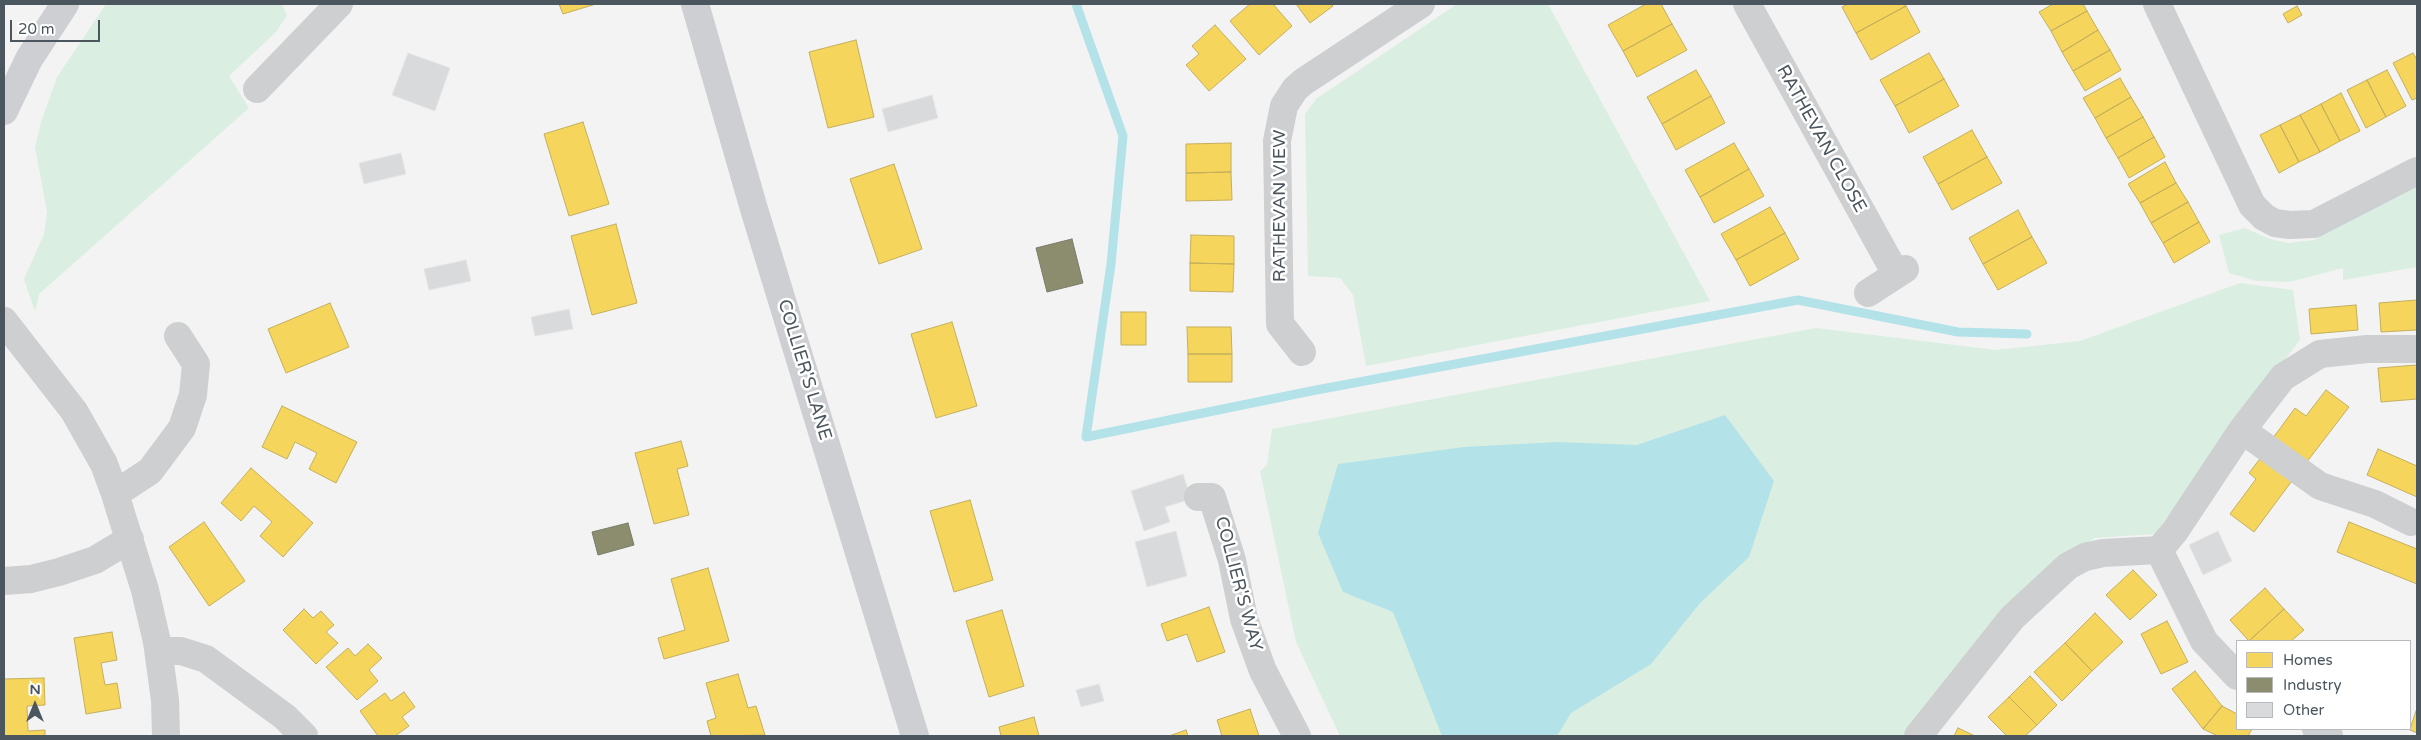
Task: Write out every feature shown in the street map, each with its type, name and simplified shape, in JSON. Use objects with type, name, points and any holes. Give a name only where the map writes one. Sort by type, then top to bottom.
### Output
[{"type":"street","points":[[4,111],[29,59],[65,4]]},
{"type":"street","name":"COLLIER'S LANE","points":[[695,4],[754,209],[915,736]]},
{"type":"street","name":"RATHEVAN VIEW","points":[[1302,352],[1280,324],[1277,141],[1284,106],[1295,89],[1309,77],[1421,4]]},
{"type":"street","name":"RATHEVAN CLOSE","points":[[1747,4],[1901,272],[1868,293]]},
{"type":"street","points":[[2157,4],[2252,205],[2264,217],[2275,223],[2290,225],[2314,224],[2334,216],[2417,171]]},
{"type":"street","points":[[257,89],[325,8]]},
{"type":"street","points":[[4,78],[29,59]]},
{"type":"street","points":[[4,321],[74,411],[104,464],[130,539],[145,590],[158,651],[165,700],[166,736]]},
{"type":"street","points":[[115,494],[150,471],[182,428],[194,395],[196,364],[178,336]]},
{"type":"street","points":[[1918,736],[2012,618],[2068,566],[2084,556],[2103,552],[2159,550],[2175,531],[2242,430],[2283,377],[2320,354],[2367,349],[2417,349]]},
{"type":"street","points":[[2242,430],[2320,486],[2376,504],[2411,522]]},
{"type":"street","name":"COLLIER'S WAY","points":[[1198,497],[1212,497],[1232,560],[1244,619],[1263,672],[1297,736]]},
{"type":"street","points":[[4,581],[31,579],[86,563],[113,550],[130,539]]},
{"type":"street","points":[[2159,550],[2204,641],[2236,675]]},
{"type":"street","points":[[158,651],[181,651],[206,659],[286,717],[304,736]]},
{"type":"street","points":[[2318,730],[2330,736]]},
{"type":"green space","points":[[106,4],[282,4],[287,15],[276,32],[229,76],[249,108],[39,294],[35,312],[24,279],[44,234],[47,212],[35,147],[41,122],[57,77]]},
{"type":"green space","points":[[1457,4],[1548,4],[1710,301],[1366,366],[1353,295],[1340,278],[1308,276],[1305,114],[1316,99]]},
{"type":"green space","points":[[2417,185],[2417,267],[2343,280],[2343,268],[2289,282],[2256,281],[2229,273],[2219,235],[2245,228],[2270,239],[2288,243],[2314,240]]},
{"type":"green space","points":[[2240,283],[2293,290],[2300,340],[2215,451],[2155,534],[2095,538],[2033,581],[1908,736],[1340,736],[1296,642],[1260,471],[1267,465],[1272,429],[1816,328],[1996,350],[2080,341]]},
{"type":"water","points":[[1725,415],[1774,481],[1749,557],[1700,603],[1651,664],[1571,713],[1557,736],[1442,736],[1393,612],[1343,592],[1318,533],[1338,464],[1464,447],[1557,442],[1637,445]]},
{"type":"building: Homes","points":[[559,4],[596,4],[563,14]]},
{"type":"building: Homes","points":[[1250,4],[1273,4],[1292,26],[1259,55],[1230,21]]},
{"type":"building: Homes","points":[[1296,4],[1331,4],[1333,6],[1310,23]]},
{"type":"building: Homes","points":[[1646,4],[1661,4],[1672,24],[1623,51],[1608,25]]},
{"type":"building: Homes","points":[[1848,4],[1904,4],[1906,6],[1856,33],[1842,7]]},
{"type":"building: Homes","points":[[2053,4],[2083,4],[2087,11],[2051,31],[2039,12]]},
{"type":"building: Homes","points":[[1906,6],[1920,32],[1871,60],[1856,33]]},
{"type":"building: Homes","points":[[2297,6],[2302,15],[2288,23],[2283,14]]},
{"type":"building: Homes","points":[[2087,11],[2098,30],[2062,52],[2051,31]]},
{"type":"building: Homes","points":[[1672,24],[1687,50],[1637,77],[1623,51]]},
{"type":"building: Homes","points":[[1215,25],[1246,59],[1209,91],[1186,65],[1199,54],[1192,46]]},
{"type":"building: Homes","points":[[2098,30],[2110,50],[2073,71],[2062,52]]},
{"type":"building: Homes","points":[[856,40],[874,117],[828,128],[809,52]]},
{"type":"building: Homes","points":[[2110,50],[2121,70],[2085,91],[2073,71]]},
{"type":"building: Homes","points":[[1929,53],[1944,79],[1895,106],[1880,80]]},
{"type":"building: Homes","points":[[2413,53],[2417,60],[2417,98],[2412,100],[2393,63]]},
{"type":"building: Homes","points":[[1696,70],[1711,96],[1662,124],[1647,97]]},
{"type":"building: Homes","points":[[2387,70],[2406,106],[2386,117],[2367,80]]},
{"type":"building: Homes","points":[[2120,78],[2131,97],[2095,118],[2083,98]]},
{"type":"building: Homes","points":[[1944,79],[1959,106],[1909,133],[1895,106]]},
{"type":"building: Homes","points":[[2367,80],[2386,117],[2366,128],[2347,90]]},
{"type":"building: Homes","points":[[2341,93],[2360,131],[2340,141],[2321,104]]},
{"type":"building: Homes","points":[[1711,96],[1725,123],[1676,150],[1662,124]]},
{"type":"building: Homes","points":[[2131,97],[2143,117],[2106,138],[2095,118]]},
{"type":"building: Homes","points":[[2321,104],[2340,141],[2320,152],[2300,115]]},
{"type":"building: Homes","points":[[2300,115],[2320,152],[2299,162],[2280,125]]},
{"type":"building: Homes","points":[[2143,117],[2154,137],[2118,158],[2106,138]]},
{"type":"building: Homes","points":[[583,122],[609,204],[569,216],[544,134]]},
{"type":"building: Homes","points":[[2280,125],[2299,162],[2279,173],[2260,135]]},
{"type":"building: Homes","points":[[1972,130],[1987,157],[1938,184],[1923,157]]},
{"type":"building: Homes","points":[[2154,137],[2165,157],[2129,178],[2118,158]]},
{"type":"building: Homes","points":[[1231,143],[1231,172],[1186,173],[1186,144]]},
{"type":"building: Homes","points":[[1734,143],[1749,169],[1700,197],[1685,170]]},
{"type":"building: Homes","points":[[1987,157],[2002,183],[1952,210],[1938,184]]},
{"type":"building: Homes","points":[[2165,162],[2176,183],[2140,203],[2128,184]]},
{"type":"building: Homes","points":[[894,164],[922,249],[879,264],[850,179]]},
{"type":"building: Homes","points":[[1749,169],[1764,196],[1714,223],[1700,197]]},
{"type":"building: Homes","points":[[1231,172],[1232,200],[1186,201],[1186,173]]},
{"type":"building: Homes","points":[[2176,183],[2188,202],[2151,223],[2140,203]]},
{"type":"building: Homes","points":[[2188,202],[2199,222],[2163,243],[2151,223]]},
{"type":"building: Homes","points":[[1770,207],[1785,233],[1736,260],[1721,234]]},
{"type":"building: Homes","points":[[2018,210],[2032,237],[1983,264],[1969,238]]},
{"type":"building: Homes","points":[[2199,222],[2210,242],[2174,263],[2163,243]]},
{"type":"building: Homes","points":[[616,224],[637,303],[592,315],[571,236]]},
{"type":"building: Homes","points":[[1785,233],[1799,259],[1750,286],[1736,260]]},
{"type":"building: Homes","points":[[1191,235],[1234,236],[1234,264],[1190,263]]},
{"type":"building: Homes","points":[[2032,237],[2047,263],[1998,290],[1983,264]]},
{"type":"building: Homes","points":[[1190,263],[1234,264],[1233,292],[1190,291]]},
{"type":"building: Homes","points":[[2417,300],[2417,330],[2381,332],[2379,303]]},
{"type":"building: Homes","points":[[330,303],[349,347],[286,373],[268,329]]},
{"type":"building: Homes","points":[[2356,305],[2358,330],[2311,334],[2309,309]]},
{"type":"building: Homes","points":[[1121,312],[1146,312],[1146,345],[1121,345]]},
{"type":"building: Homes","points":[[952,322],[977,406],[936,418],[911,334]]},
{"type":"building: Homes","points":[[1187,327],[1231,327],[1232,354],[1188,354]]},
{"type":"building: Homes","points":[[1188,354],[1232,354],[1232,382],[1188,382]]},
{"type":"building: Homes","points":[[2417,365],[2417,399],[2381,402],[2378,368]]},
{"type":"building: Homes","points":[[2326,390],[2349,407],[2306,463],[2273,438],[2295,408],[2306,416]]},
{"type":"building: Homes","points":[[282,406],[357,442],[336,483],[309,469],[317,453],[295,442],[287,459],[262,447]]},
{"type":"building: Homes","points":[[681,441],[688,466],[677,469],[689,515],[654,524],[635,453]]},
{"type":"building: Homes","points":[[2378,449],[2417,466],[2417,497],[2367,475]]},
{"type":"building: Homes","points":[[2266,451],[2297,474],[2254,532],[2230,514],[2256,479],[2249,473]]},
{"type":"building: Homes","points":[[251,468],[313,523],[283,557],[260,536],[272,522],[254,506],[241,521],[221,503]]},
{"type":"building: Homes","points":[[970,500],[993,580],[954,592],[930,511]]},
{"type":"building: Homes","points":[[204,522],[245,581],[209,606],[169,547]]},
{"type":"building: Homes","points":[[2349,522],[2417,549],[2417,584],[2337,552]]},
{"type":"building: Homes","points":[[708,568],[729,641],[664,659],[658,638],[685,630],[671,579]]},
{"type":"building: Homes","points":[[2133,570],[2157,595],[2130,620],[2106,595]]},
{"type":"building: Homes","points":[[2265,588],[2284,609],[2250,640],[2230,620]]},
{"type":"building: Homes","points":[[1209,607],[1225,652],[1197,662],[1187,634],[1167,641],[1161,624]]},
{"type":"building: Homes","points":[[304,609],[313,618],[321,611],[334,625],[326,632],[338,643],[316,664],[283,630]]},
{"type":"building: Homes","points":[[2284,609],[2304,630],[2292,640],[2250,640]]},
{"type":"building: Homes","points":[[1002,610],[1024,686],[989,697],[966,621]]},
{"type":"building: Homes","points":[[2095,613],[2123,642],[2092,671],[2065,643]]},
{"type":"building: Homes","points":[[2167,621],[2188,662],[2161,674],[2141,634]]},
{"type":"building: Homes","points":[[112,632],[117,660],[101,663],[105,685],[117,683],[121,708],[86,714],[74,638]]},
{"type":"building: Homes","points":[[2065,643],[2092,671],[2062,701],[2034,672]]},
{"type":"building: Homes","points":[[368,644],[382,658],[369,670],[378,681],[357,700],[326,667],[348,648],[355,656]]},
{"type":"building: Homes","points":[[2195,671],[2222,706],[2203,729],[2172,689]]},
{"type":"building: Homes","points":[[738,674],[748,708],[756,706],[765,735],[711,736],[707,721],[716,718],[706,683]]},
{"type":"building: Homes","points":[[2030,676],[2057,705],[2037,725],[2009,697]]},
{"type":"building: Homes","points":[[44,678],[45,705],[27,706],[28,731],[45,730],[45,736],[4,736],[4,679]]},
{"type":"building: Homes","points":[[404,692],[415,707],[402,717],[409,726],[395,736],[378,736],[360,711],[385,693],[391,701]]},
{"type":"building: Homes","points":[[2009,697],[2037,725],[2025,736],[2007,736],[1988,717]]},
{"type":"building: Homes","points":[[2222,706],[2236,713],[2236,730],[2251,730],[2248,736],[2218,736],[2203,729]]},
{"type":"building: Homes","points":[[2417,708],[2417,733],[2410,730]]},
{"type":"building: Homes","points":[[1250,709],[1259,736],[1222,736],[1217,720]]},
{"type":"building: Homes","points":[[1034,717],[1039,736],[1001,736],[999,727]]},
{"type":"building: Homes","points":[[1958,728],[1975,736],[1954,736]]},
{"type":"building: Homes","points":[[1186,730],[1188,736],[1169,736]]},
{"type":"building: Industry","points":[[1072,239],[1083,283],[1047,292],[1036,248]]},
{"type":"building: Industry","points":[[628,523],[634,545],[598,555],[592,532]]},
{"type":"building: Other","points":[[408,53],[450,68],[435,111],[392,95]]},
{"type":"building: Other","points":[[932,95],[938,118],[888,132],[882,109]]},
{"type":"building: Other","points":[[401,153],[406,174],[364,184],[359,163]]},
{"type":"building: Other","points":[[466,260],[471,281],[429,290],[424,269]]},
{"type":"building: Other","points":[[569,309],[573,329],[535,336],[531,317]]},
{"type":"building: Other","points":[[1183,474],[1191,499],[1165,507],[1170,522],[1144,531],[1131,491]]},
{"type":"building: Other","points":[[1176,531],[1187,576],[1147,587],[1135,542]]},
{"type":"building: Other","points":[[2218,531],[2232,561],[2203,575],[2189,545]]},
{"type":"building: Other","points":[[1099,684],[1104,701],[1081,707],[1076,690]]},
{"type":"waterway","points":[[1076,4],[1123,136],[1111,264],[1086,437],[1311,391],[1798,300],[1958,332],[2027,334]]}]
